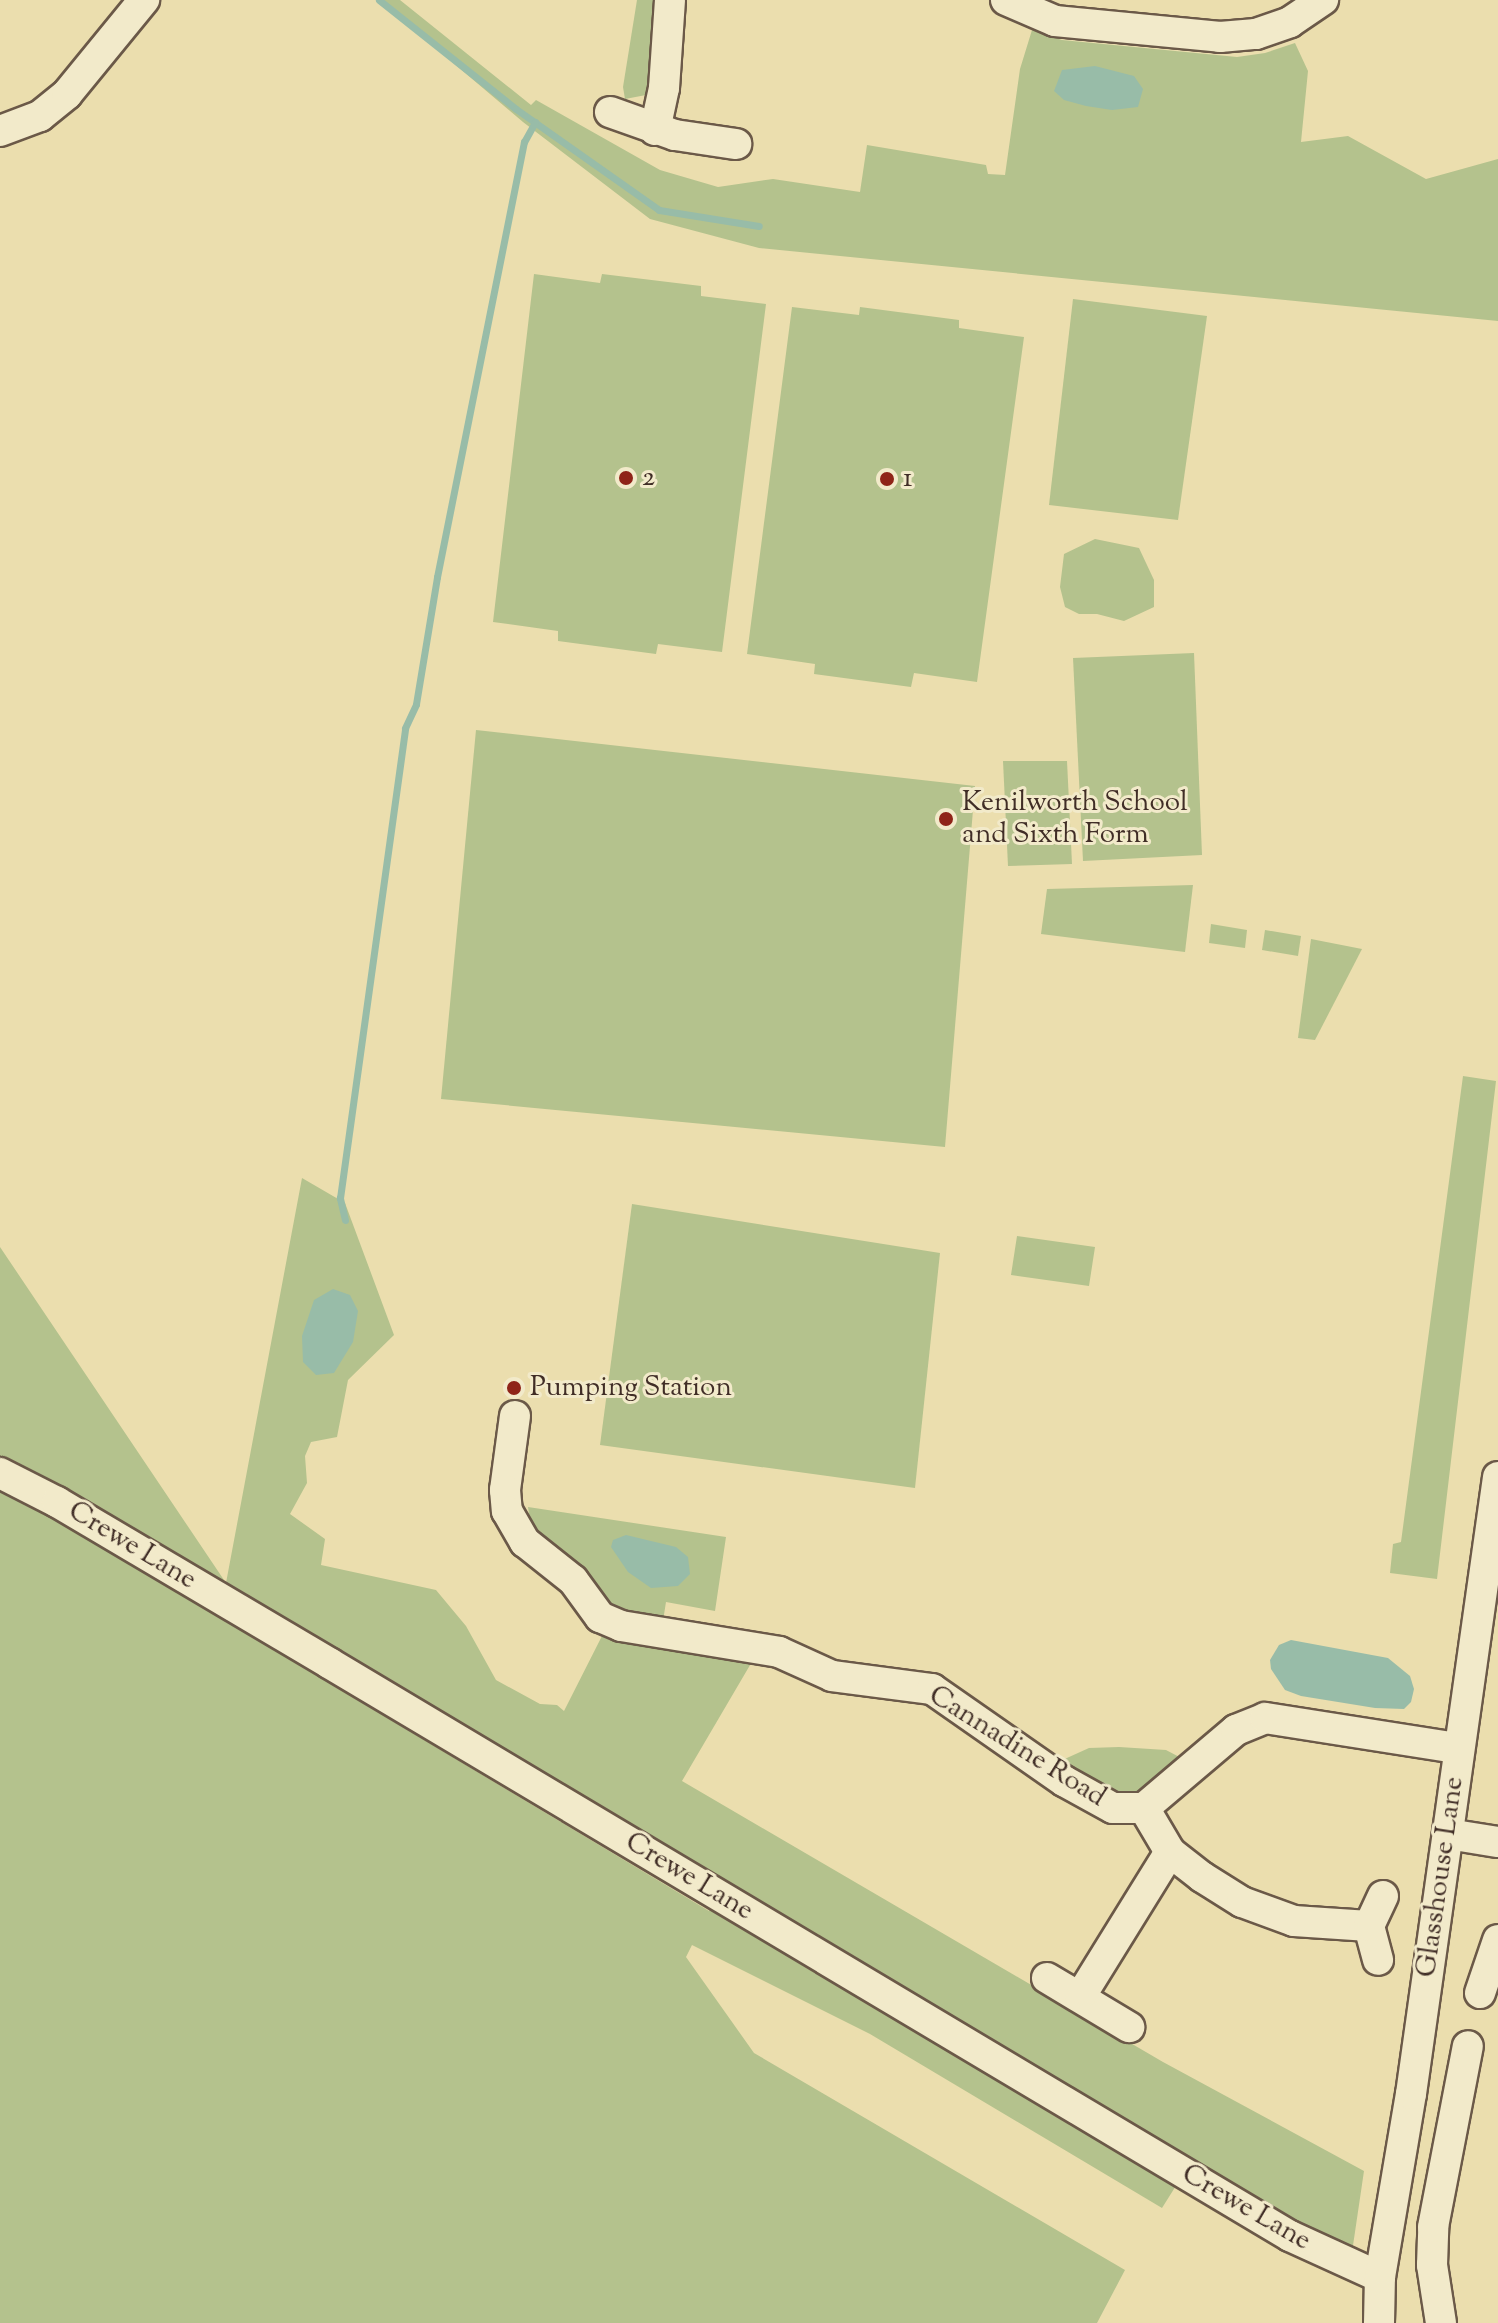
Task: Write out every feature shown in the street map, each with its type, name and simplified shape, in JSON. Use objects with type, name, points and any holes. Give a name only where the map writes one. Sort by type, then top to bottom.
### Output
[{"type":"street","points":[[5,130],[40,116],[67,94],[144,0]]},
{"type":"street","points":[[655,130],[664,88],[670,0]]},
{"type":"street","points":[[1006,0],[1055,21],[1220,37],[1256,34],[1279,26],[1323,0]]},
{"type":"street","points":[[610,112],[655,130],[736,144]]},
{"type":"street","name":"Cannadine Road","points":[[515,1416],[505,1490],[507,1511],[525,1542],[573,1580],[600,1617],[621,1626],[769,1649],[832,1676],[932,1689],[1093,1799],[1113,1808],[1144,1808],[1236,1730],[1265,1718],[1457,1748]]},
{"type":"street","name":"Crewe Lane","points":[[0,1473],[57,1502],[1290,2236],[1380,2277]]},
{"type":"street","name":"Glasshouse Lane","points":[[1379,2323],[1380,2277],[1411,2094],[1448,1834],[1457,1748],[1498,1477]]},
{"type":"street","points":[[1144,1808],[1170,1852],[1242,1902],[1294,1921],[1369,1926]]},
{"type":"street","points":[[1448,1834],[1498,1842]]},
{"type":"street","points":[[1080,1997],[1170,1852]]},
{"type":"street","points":[[1378,1960],[1369,1926],[1383,1896]]},
{"type":"street","points":[[1480,1993],[1498,1940]]},
{"type":"street","points":[[1047,1978],[1129,2027]]},
{"type":"street","points":[[1441,2323],[1432,2265],[1433,2227],[1468,2046]]},
{"type":"shaded area","points":[[379,0],[400,0],[531,105],[536,100],[660,170],[718,187],[773,179],[860,192],[867,145],[986,165],[988,174],[1005,175],[1020,69],[1032,30],[1062,40],[1237,57],[1265,53],[1295,43],[1308,71],[1301,142],[1348,136],[1426,179],[1498,159],[1498,321],[759,248],[650,219],[523,122]]},
{"type":"shaded area","points":[[637,0],[656,0],[654,85],[646,95],[625,99],[623,87]]},
{"type":"shaded area","points":[[1095,66],[1134,76],[1143,89],[1138,107],[1112,110],[1086,106],[1064,100],[1054,91],[1062,70]]},
{"type":"shaded area","name":"2","points":[[534,274],[600,283],[602,274],[701,286],[701,296],[766,304],[722,652],[658,644],[656,654],[558,641],[558,631],[493,622]]},
{"type":"shaded area","points":[[1073,299],[1207,316],[1178,520],[1049,505]]},
{"type":"shaded area","name":"1","points":[[792,307],[859,315],[860,307],[959,320],[959,328],[1024,337],[977,682],[914,673],[911,687],[814,674],[815,664],[747,654]]},
{"type":"shaded area","points":[[1095,539],[1139,548],[1154,580],[1154,607],[1124,621],[1097,614],[1079,614],[1065,607],[1060,587],[1064,554]]},
{"type":"shaded area","points":[[1194,653],[1202,855],[1083,861],[1073,658]]},
{"type":"shaded area","points":[[476,730],[975,786],[945,1147],[441,1099]]},
{"type":"shaded area","points":[[1003,761],[1067,761],[1072,864],[1008,866]]},
{"type":"shaded area","points":[[1193,885],[1185,952],[1041,934],[1047,889]]},
{"type":"shaded area","points":[[1211,924],[1247,930],[1245,948],[1209,943]]},
{"type":"shaded area","points":[[1265,930],[1301,936],[1298,956],[1262,950]]},
{"type":"shaded area","points":[[1311,939],[1362,949],[1315,1040],[1298,1038]]},
{"type":"shaded area","points":[[1463,1076],[1496,1081],[1437,1579],[1390,1573],[1393,1544],[1401,1542]]},
{"type":"shaded area","points":[[302,1178],[345,1203],[394,1335],[348,1380],[337,1437],[311,1442],[305,1456],[307,1483],[290,1514],[325,1539],[321,1565],[436,1590],[466,1626],[496,1680],[540,1704],[557,1705],[564,1711],[604,1632],[753,1660],[682,1781],[1163,2062],[1364,2171],[1351,2259],[1184,2173],[1162,2208],[870,2034],[692,1945],[686,1957],[754,2053],[1125,2270],[1097,2323],[0,2323],[0,1490],[51,1516],[709,1911],[718,1895],[0,1463],[0,1247],[226,1583]]},
{"type":"shaded area","points":[[632,1204],[940,1253],[915,1488],[600,1445]]},
{"type":"shaded area","points":[[1017,1236],[1095,1247],[1089,1286],[1011,1275]]},
{"type":"shaded area","points":[[333,1289],[350,1295],[358,1311],[353,1342],[334,1373],[316,1375],[303,1362],[302,1336],[314,1300]]},
{"type":"shaded area","points":[[528,1507],[726,1537],[715,1611],[666,1602],[663,1621],[612,1610],[531,1528]]},
{"type":"shaded area","points":[[626,1535],[676,1547],[688,1557],[690,1574],[678,1586],[651,1588],[628,1572],[611,1547],[613,1540]]},
{"type":"shaded area","points":[[1291,1640],[1388,1658],[1410,1676],[1414,1689],[1411,1702],[1404,1709],[1375,1708],[1301,1696],[1285,1690],[1271,1669],[1270,1660],[1279,1645]]},
{"type":"shaded area","points":[[1089,1748],[1166,1750],[1185,1760],[1148,1789],[1133,1793],[1117,1793],[1058,1762]]},
{"type":"waterway","points":[[379,0],[516,109],[659,210],[759,226]]},
{"type":"waterway","points":[[345,1220],[340,1198],[405,728],[416,704],[437,577],[524,142],[535,122]]},
{"type":"place","name":"2","points":[[626,478]]},
{"type":"place","name":"1","points":[[887,479]]},
{"type":"place","name":"Kenilworth School and Sixth Form","points":[[946,819]]},
{"type":"place","name":"Pumping Station","points":[[514,1388]]}]
